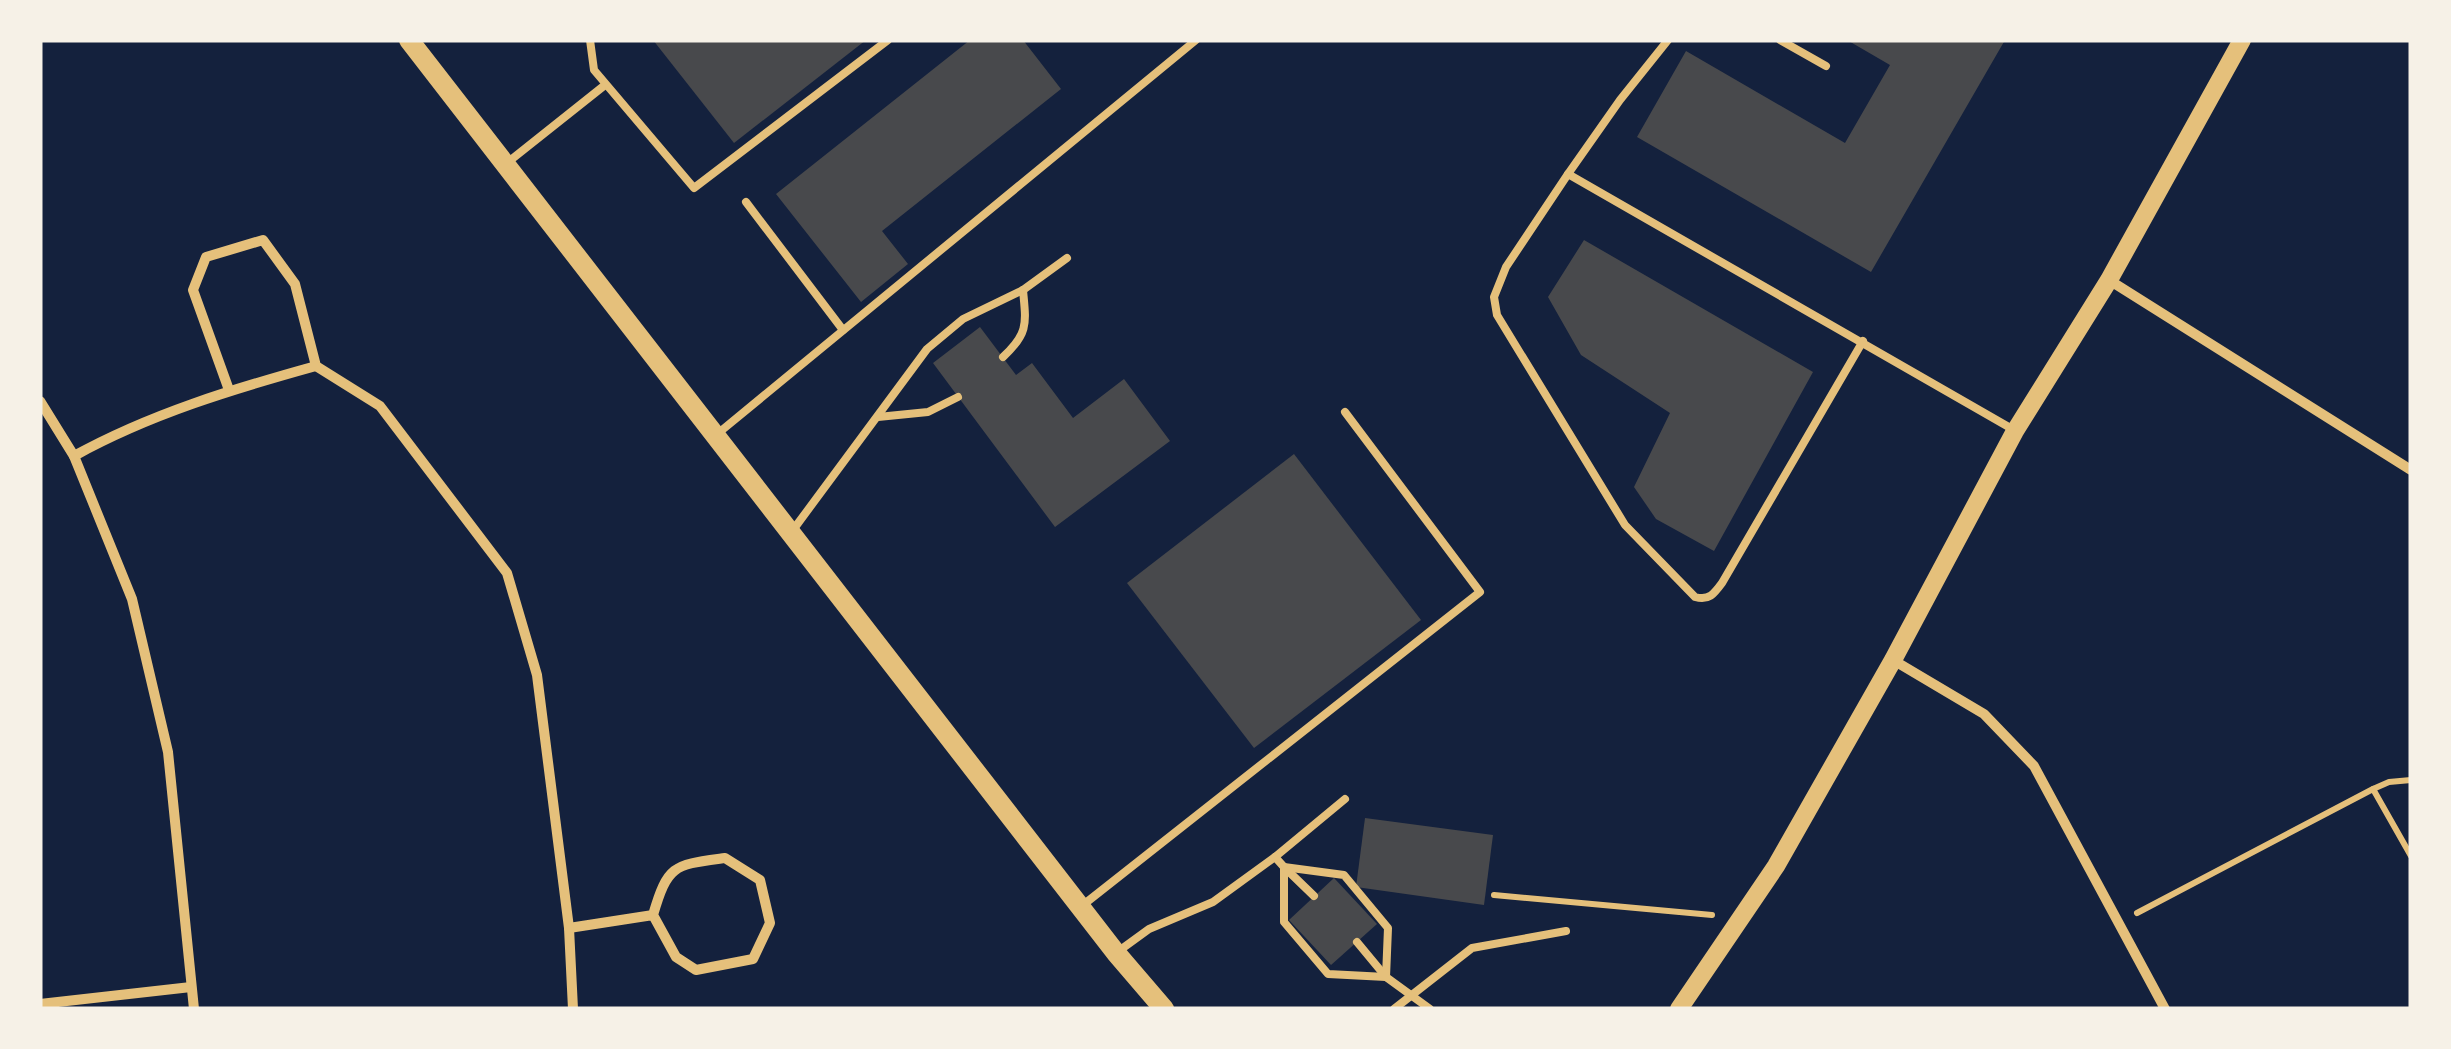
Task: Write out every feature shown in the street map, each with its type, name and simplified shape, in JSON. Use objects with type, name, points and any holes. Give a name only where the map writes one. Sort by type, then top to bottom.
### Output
[{"type":"main road","points":[[408,40],[1116,953],[1164,1009]]},
{"type":"street","points":[[1679,1009],[1776,866],[1893,660],[2015,430],[2109,280],[2242,40]]},
{"type":"street","points":[[229,390],[193,290],[206,257],[263,240],[296,284],[316,366],[380,406],[507,573],[537,675],[569,928],[572,1009]]},
{"type":"street","points":[[2109,280],[2411,470]]},
{"type":"street","points":[[74,456],[114,434],[229,390],[316,366]]},
{"type":"street","points":[[40,400],[74,456],[132,598],[168,752],[194,1009]]},
{"type":"street","points":[[1893,660],[1984,714],[2034,766],[2165,1009]]},
{"type":"street","points":[[725,858],[760,880],[770,923],[754,958],[696,970],[676,957],[652,915],[662,882],[685,863],[725,858]]},
{"type":"street","points":[[569,928],[652,915]]},
{"type":"street","points":[[40,1004],[191,987]]},
{"type":"lane","points":[[590,40],[594,70],[694,188],[888,40]]},
{"type":"lane","points":[[716,435],[1196,40]]},
{"type":"lane","points":[[1668,40],[1568,174],[1506,267],[1494,297],[1497,314],[1625,524],[1696,597],[1714,595],[1722,583],[1863,341]]},
{"type":"lane","points":[[1780,40],[1826,66]]},
{"type":"lane","points":[[504,164],[605,84]]},
{"type":"lane","points":[[1568,174],[2015,430]]},
{"type":"lane","points":[[746,202],[843,330]]},
{"type":"lane","points":[[791,534],[927,349],[962,319],[1024,290],[1067,258]]},
{"type":"lane","points":[[1003,357],[1026,328],[1024,290]]},
{"type":"lane","points":[[878,416],[928,412],[958,397]]},
{"type":"lane","points":[[1081,906],[1480,592],[1345,412]]},
{"type":"lane","points":[[1116,953],[1149,929],[1213,902],[1345,799]]},
{"type":"lane","points":[[1275,857],[1314,896]]},
{"type":"lane","points":[[1284,868],[1284,922],[1328,974],[1386,977]]},
{"type":"lane","points":[[1284,868],[1344,875],[1388,928],[1386,977]]},
{"type":"lane","points":[[1394,1009],[1472,948],[1566,931]]},
{"type":"lane","points":[[1357,942],[1386,977],[1430,1009]]},
{"type":"path","points":[[2119,923],[2373,789],[2389,782],[2411,780]]},
{"type":"path","points":[[2373,789],[2411,856]]},
{"type":"path","points":[[1494,895],[1740,917]]},
{"type":"building","points":[[653,40],[866,40],[734,143]]},
{"type":"building","points":[[970,40],[1023,40],[1061,89],[882,231],[908,264],[861,302],[776,194]]},
{"type":"building","points":[[1847,40],[2005,40],[1871,272],[1637,137],[1686,51],[1845,143],[1890,65]]},
{"type":"building","points":[[1584,240],[1813,372],[1714,551],[1656,519],[1634,487],[1670,413],[1581,355],[1548,297]]},
{"type":"building","points":[[980,327],[1016,375],[1032,363],[1073,418],[1124,379],[1170,441],[1055,527],[933,363]]},
{"type":"building","points":[[1294,454],[1421,620],[1254,748],[1127,583]]},
{"type":"building","points":[[1365,818],[1493,835],[1484,905],[1356,887]]},
{"type":"building","points":[[1334,878],[1377,924],[1331,965],[1289,920]]}]
